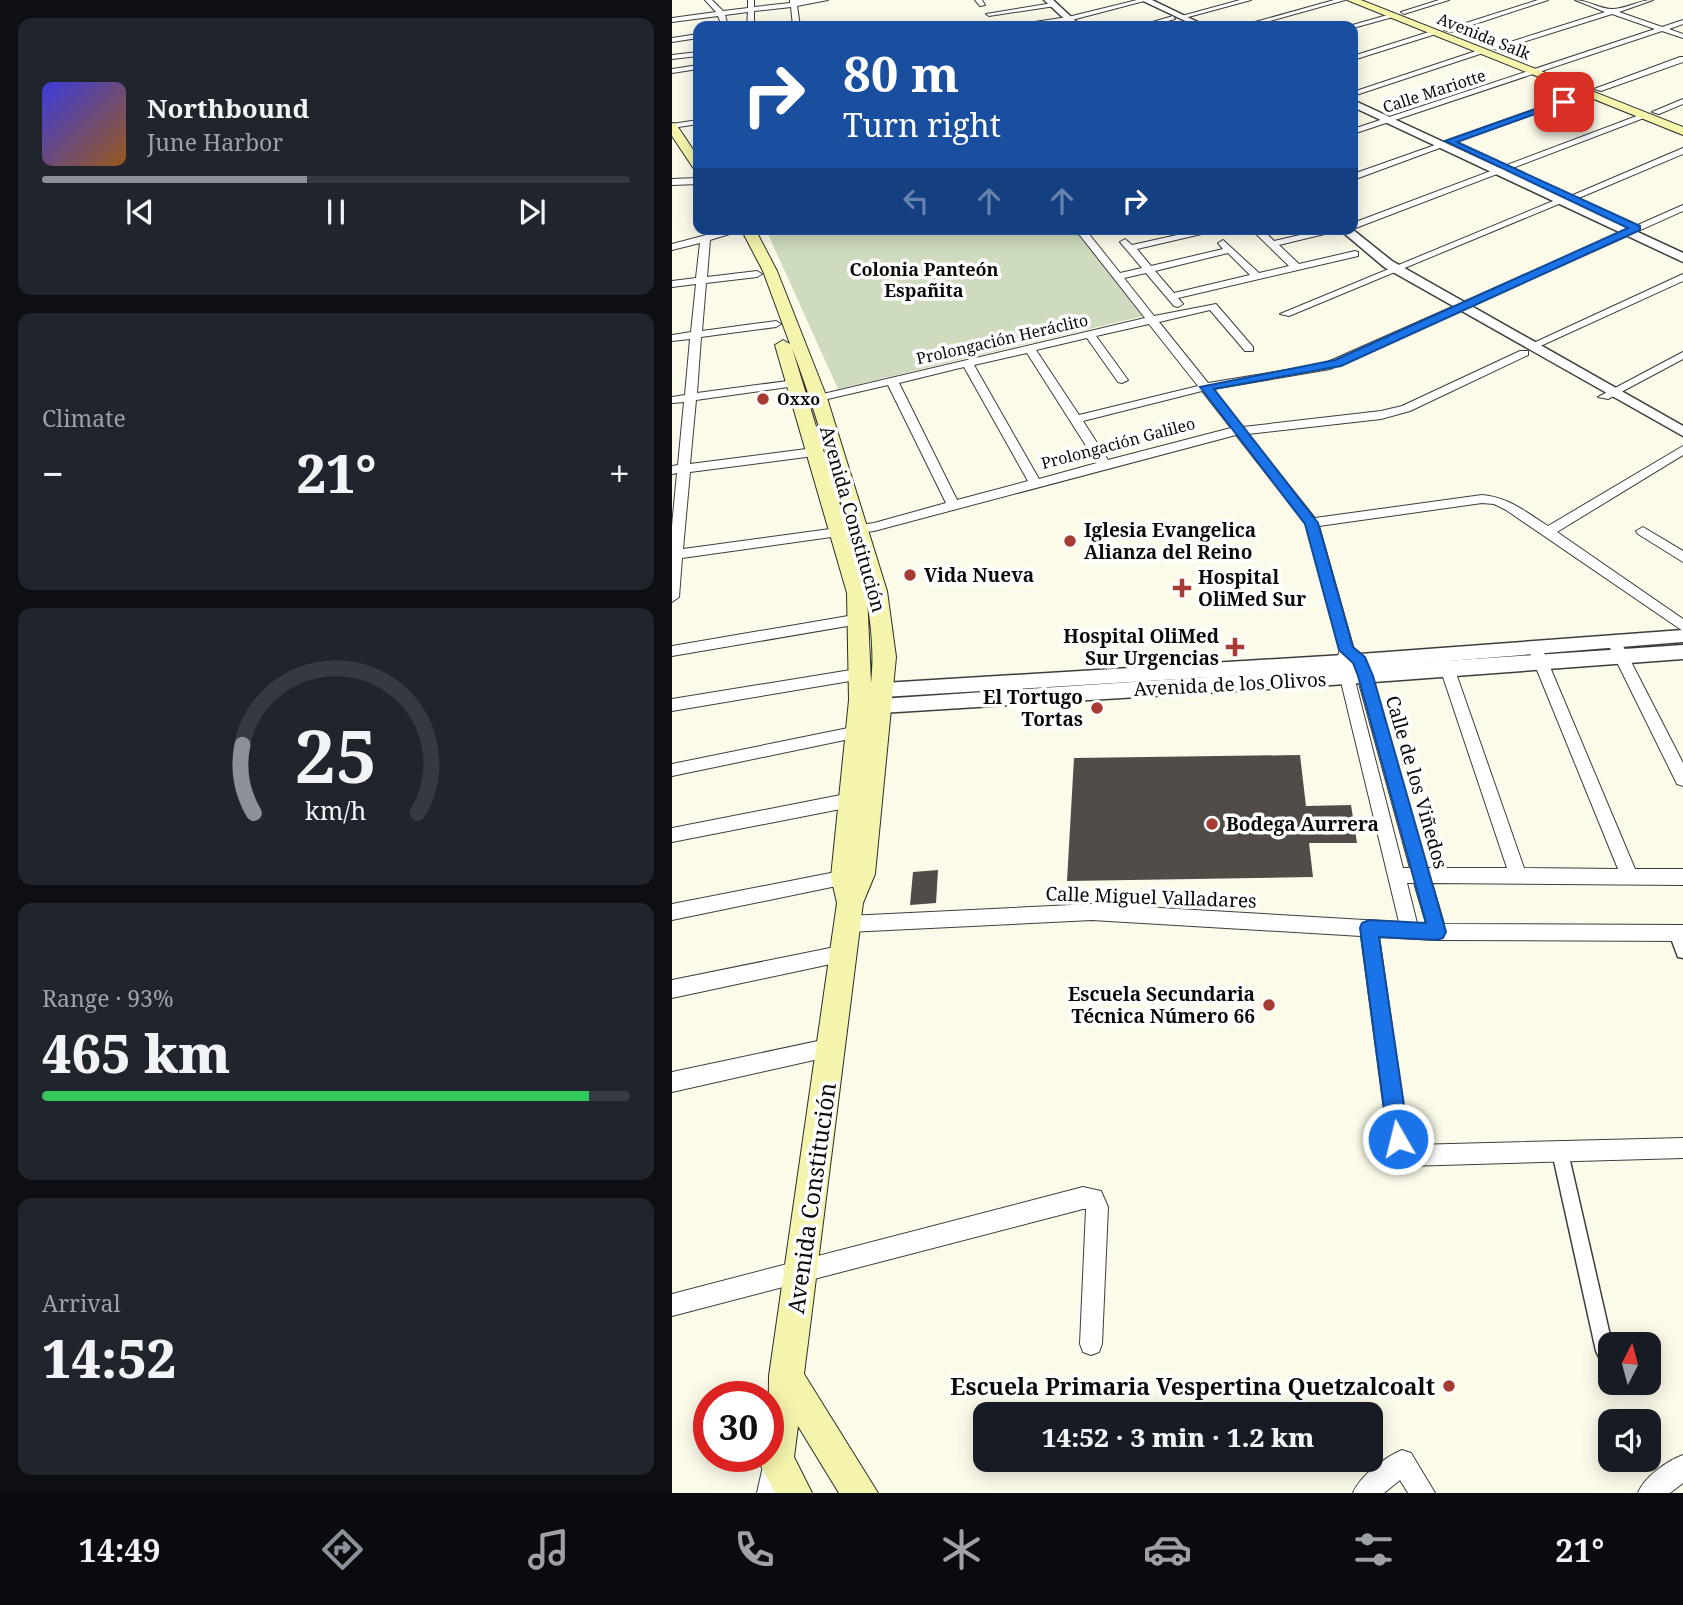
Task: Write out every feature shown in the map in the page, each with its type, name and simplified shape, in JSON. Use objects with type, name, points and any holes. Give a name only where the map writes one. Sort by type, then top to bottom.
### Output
[{"type":"main road","name":"Avenida Salk","points":[[1352,0],[1586,94],[1683,122]]},
{"type":"main road","name":"Avenida Salk","points":[[1372,0],[1598,89],[1683,131]]},
{"type":"main road","points":[[672,126],[693,158]]},
{"type":"main road","name":"Avenida Constitución","points":[[740,235],[776,324],[795,383],[810,400],[814,452],[877,591],[885,657],[858,732],[851,800],[850,906]]},
{"type":"main road","name":"Avenida Constitución","points":[[751,235],[770,271],[848,530],[870,693],[850,906],[772,1477]]},
{"type":"main road","points":[[786,1376],[860,1493]]},
{"type":"main road","points":[[772,1477],[794,1493]]},
{"type":"street","points":[[708,0],[721,13],[723,21]]},
{"type":"street","points":[[751,0],[751,21]]},
{"type":"street","points":[[672,20],[793,2],[825,0]]},
{"type":"street","points":[[1052,21],[1141,0],[1182,21]]},
{"type":"street","points":[[1164,21],[1248,0]]},
{"type":"street","points":[[1264,21],[1342,0]]},
{"type":"street","points":[[1404,12],[1446,0]]},
{"type":"street","points":[[1448,30],[1545,0]]},
{"type":"street","points":[[1578,0],[1615,10]]},
{"type":"street","points":[[1591,0],[1683,33]]},
{"type":"street","points":[[1496,48],[1650,0]]},
{"type":"street","points":[[793,2],[796,21]]},
{"type":"street","points":[[985,9],[1051,2],[1071,21]]},
{"type":"street","points":[[1358,25],[1391,16]]},
{"type":"street","points":[[1177,18],[1186,21]]},
{"type":"street","name":"Calle Mariotte","points":[[1358,130],[1683,22]]},
{"type":"street","points":[[1358,56],[1434,33]]},
{"type":"street","points":[[672,40],[693,37]]},
{"type":"street","points":[[1358,93],[1482,52]]},
{"type":"street","points":[[672,57],[693,55]]},
{"type":"street","points":[[1598,89],[1683,59]]},
{"type":"street","points":[[672,71],[693,69]]},
{"type":"street","points":[[1358,175],[1586,94]]},
{"type":"street","points":[[1358,98],[1393,119]]},
{"type":"street","points":[[1358,224],[1683,101]]},
{"type":"street","points":[[1358,105],[1632,230],[1683,258]]},
{"type":"street","points":[[672,126],[693,123]]},
{"type":"street","points":[[1284,314],[1683,151]]},
{"type":"street","points":[[672,182],[693,181]]},
{"type":"street","points":[[1077,419],[1206,387],[1326,367],[1683,208]]},
{"type":"street","points":[[1632,230],[1683,250]]},
{"type":"street","points":[[672,247],[720,235]]},
{"type":"street","name":"Calle de los Viñedos","points":[[1085,235],[1312,523],[1352,665],[1423,874],[1437,932]]},
{"type":"street","points":[[1184,235],[1127,244],[1144,272],[1175,300],[1355,254]]},
{"type":"street","points":[[1219,235],[1257,277]]},
{"type":"street","points":[[1262,235],[1296,267]]},
{"type":"street","points":[[1271,244],[1314,235]]},
{"type":"street","points":[[1351,235],[1393,268],[1457,309],[1609,395],[1683,442]]},
{"type":"street","points":[[672,597],[678,470],[690,398],[705,239]]},
{"type":"street","points":[[1117,278],[1233,252]]},
{"type":"street","points":[[672,284],[757,274]]},
{"type":"street","name":"Prolongación Galileo","points":[[674,554],[848,530],[954,507],[1241,430],[1381,415],[1406,409],[1683,276]]},
{"type":"street","name":"Prolongación Heráclito","points":[[810,400],[1212,306],[1249,349]]},
{"type":"street","points":[[672,338],[776,324]]},
{"type":"street","points":[[1090,335],[1122,380]]},
{"type":"street","points":[[1030,349],[1105,465]]},
{"type":"street","points":[[1609,395],[1683,355]]},
{"type":"street","points":[[967,363],[1036,484]]},
{"type":"street","points":[[892,381],[954,507]]},
{"type":"street","points":[[672,400],[795,383]]},
{"type":"street","points":[[1609,395],[1683,432]]},
{"type":"street","points":[[1546,533],[1683,450]]},
{"type":"street","points":[[678,470],[814,452]]},
{"type":"street","points":[[1312,523],[1482,499],[1496,500],[1511,507],[1683,626]]},
{"type":"street","points":[[1643,531],[1680,552]]},
{"type":"street","points":[[672,651],[860,619]]},
{"type":"street","name":"Avenida de los Olivos","points":[[1538,656],[1612,641],[1683,636]]},
{"type":"street","points":[[1612,641],[1624,656],[1683,779]]},
{"type":"street","name":"Avenida de los Olivos","points":[[870,693],[1218,677],[1352,665],[1683,652]]},
{"type":"street","points":[[1538,656],[1630,877]]},
{"type":"street","points":[[1445,662],[1518,876]]},
{"type":"street","name":"Calle de los Viñedos","points":[[1352,665],[1410,931]]},
{"type":"street","points":[[672,705],[870,693]]},
{"type":"street","points":[[672,770],[858,732]]},
{"type":"street","points":[[672,835],[851,800]]},
{"type":"street","points":[[1397,875],[1683,877]]},
{"type":"street","points":[[672,912],[850,906]]},
{"type":"street","points":[[672,989],[850,906]]},
{"type":"street","name":"Calle Miguel Valladares","points":[[850,906],[1093,912],[1437,932],[1680,933]]},
{"type":"street","points":[[1369,928],[1398,1139],[1407,1156],[1683,1148]]},
{"type":"street","points":[[1680,933],[1683,952]]},
{"type":"street","points":[[672,1083],[832,1047]]},
{"type":"street","points":[[1560,1152],[1601,1332]]},
{"type":"street","points":[[672,1305],[1083,1198],[1093,1199],[1097,1207],[1091,1344]]},
{"type":"street","points":[[1365,1493],[1402,1462],[1423,1493]]},
{"type":"street","points":[[1650,1493],[1683,1467]]},
{"type":"green space","points":[[768,235],[1079,235],[1144,316],[838,389]]},
{"type":"building","name":"Bodega Aurrera","points":[[1300,755],[1306,806],[1351,805],[1357,843],[1309,843],[1313,877],[1067,881],[1074,758]]},
{"type":"building","points":[[938,870],[936,903],[910,905],[913,872]]},
{"type":"place","name":"Oxxo","points":[[763,399]]},
{"type":"place","name":"Iglesia Evangelica Alianza del Reino","points":[[1070,541]]},
{"type":"place","name":"Vida Nueva","points":[[910,575]]},
{"type":"place","name":"Hospital OliMed Sur","points":[[1182,588]]},
{"type":"place","name":"Hospital OliMed Sur Urgencias","points":[[1235,647]]},
{"type":"place","name":"El Tortugo Tortas","points":[[1097,708]]},
{"type":"place","name":"Bodega Aurrera","points":[[1212,824]]},
{"type":"place","name":"Escuela Secundaria Técnica Número 66","points":[[1269,1005]]},
{"type":"place","name":"Escuela Primaria Vespertina Quetzalcoalt","points":[[1449,1386]]},
{"type":"district","name":"Colonia Panteón Españita","points":[[924,279]]},
{"type":"route","points":[[1398,1139],[1369,928],[1437,932],[1423,874],[1360,661],[1347,650],[1312,523],[1206,387],[1338,363],[1636,228],[1450,141],[1564,102]]}]
